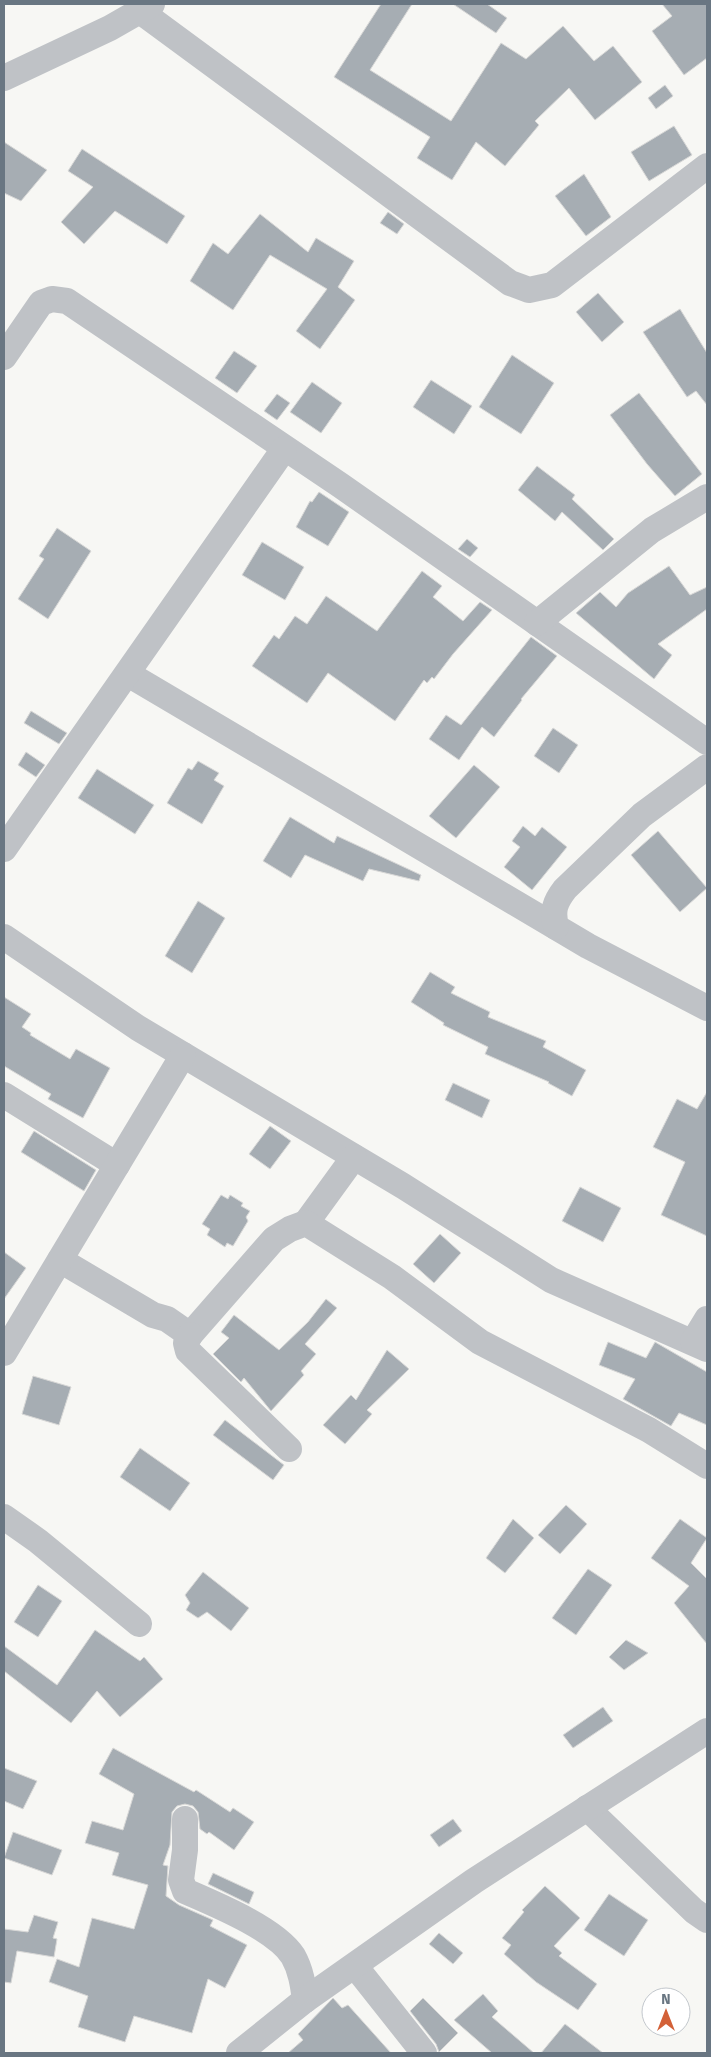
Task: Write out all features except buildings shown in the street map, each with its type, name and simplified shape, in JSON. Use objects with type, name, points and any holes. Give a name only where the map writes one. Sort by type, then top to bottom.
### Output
[{"type":"street","points":[[4,78],[110,28],[146,7],[510,283],[529,290],[552,285],[707,166]]},
{"type":"street","points":[[4,357],[41,303],[52,299],[67,301],[537,623],[707,742]]},
{"type":"street","points":[[4,849],[284,449]]},
{"type":"street","points":[[537,623],[652,530],[707,497]]},
{"type":"street","points":[[128,674],[588,946],[707,1008]]},
{"type":"street","points":[[556,927],[553,914],[555,903],[565,888],[642,815],[707,767]]},
{"type":"street","points":[[4,937],[138,1028],[354,1157],[550,1280],[700,1345],[707,1319]]},
{"type":"street","points":[[4,1353],[183,1055]]},
{"type":"street","points":[[4,1095],[117,1164]]},
{"type":"street","points":[[289,1449],[188,1351],[186,1343],[190,1335],[274,1239],[290,1228],[306,1222],[354,1157]]},
{"type":"street","points":[[306,1222],[331,1241],[392,1277],[480,1342],[649,1430],[707,1466]]},
{"type":"street","points":[[60,1260],[153,1316],[167,1319],[190,1335]]},
{"type":"street","points":[[4,1517],[38,1541],[139,1624]]},
{"type":"street","points":[[239,2053],[305,2000],[474,1881],[707,1731]]},
{"type":"street","points":[[587,1808],[694,1911],[707,1920]]},
{"type":"street","points":[[185,1819],[185,1850],[180,1880],[185,1892],[226,1909],[270,1935],[292,1955],[301,1973],[305,2000]]},
{"type":"street","points":[[355,1966],[424,2053]]}]
